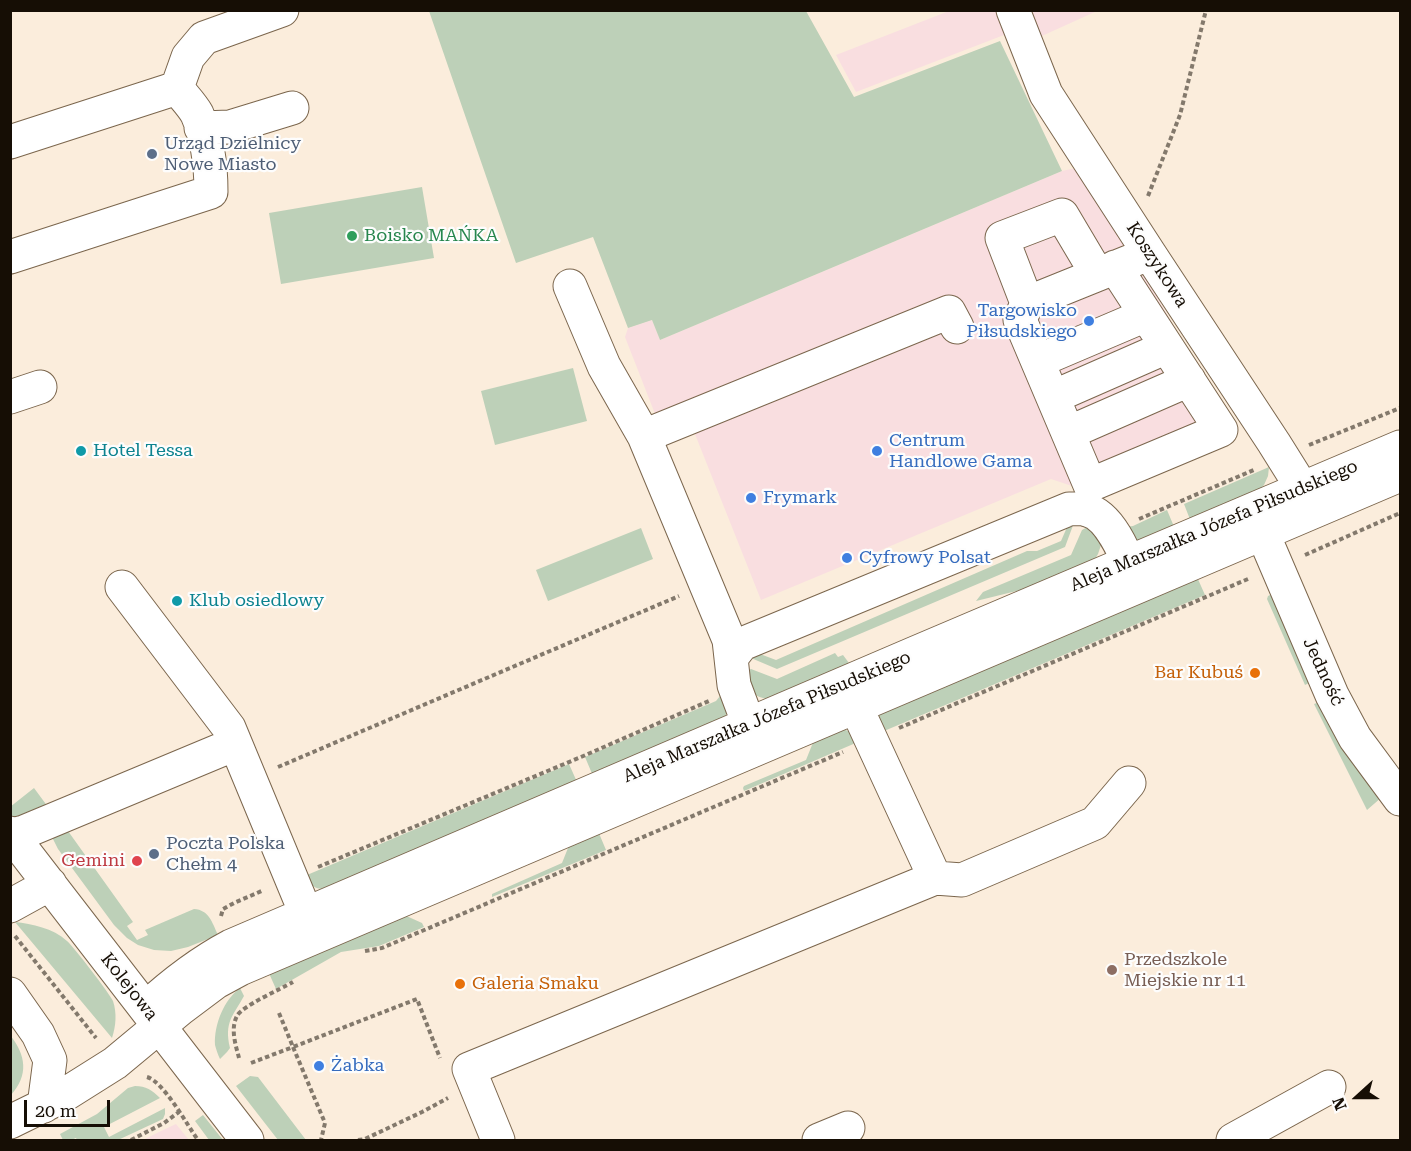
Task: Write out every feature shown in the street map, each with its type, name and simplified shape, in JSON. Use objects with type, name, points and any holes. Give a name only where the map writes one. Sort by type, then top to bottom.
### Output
[{"type":"street","points":[[177,88],[188,57],[204,38],[282,10]]},
{"type":"street","name":"Koszykowa","points":[[1013,10],[1046,94],[1309,500]]},
{"type":"street","points":[[10,257],[211,192],[211,166],[207,144],[196,112],[177,88]]},
{"type":"street","points":[[10,142],[177,88]]},
{"type":"street","points":[[201,128],[230,127],[292,108]]},
{"type":"street","points":[[1062,215],[1106,271],[1146,315],[1221,430],[1090,485],[1020,320],[1027,303],[1002,238],[1062,215]]},
{"type":"street","points":[[1027,303],[1106,271],[1141,242]]},
{"type":"street","points":[[570,286],[604,366],[644,436],[729,640],[734,685],[754,737]]},
{"type":"street","points":[[644,436],[949,312],[957,327]]},
{"type":"street","points":[[1038,361],[1146,315]]},
{"type":"street","points":[[1053,397],[1167,347]]},
{"type":"street","points":[[1068,433],[1189,380]]},
{"type":"street","name":"Aleja Marszałka Józefa Piłsudskiego","points":[[10,1122],[78,1087],[114,1063],[153,1018],[180,1009],[216,982],[311,926],[754,737],[915,653],[1134,575],[1263,534],[1309,500],[1401,447]]},
{"type":"street","name":"Aleja Marszałka Józefa Piłsudskiego","points":[[754,737],[856,707],[1134,575],[1309,500],[1401,475]]},
{"type":"street","points":[[730,658],[742,645],[1069,509],[1088,510],[1098,515],[1112,530],[1134,575]]},
{"type":"street","name":"Jedność","points":[[1263,534],[1332,695],[1355,738],[1401,799]]},
{"type":"street","points":[[122,588],[229,728],[311,926]]},
{"type":"street","points":[[856,707],[935,878]]},
{"type":"street","points":[[11,834],[24,832],[235,744]]},
{"type":"street","points":[[498,1140],[469,1069],[935,878],[962,880],[1095,823],[1129,783]]},
{"type":"street","name":"Kolejowa","points":[[11,834],[247,1140]]},
{"type":"street","points":[[10,906],[50,884]]},
{"type":"street","points":[[10,994],[38,1034],[50,1060],[44,1106]]},
{"type":"street","points":[[1233,1140],[1329,1087]]},
{"type":"path","points":[[1141,242],[1180,115],[1206,10]]},
{"type":"path","points":[[1309,445],[1401,408]]},
{"type":"path","points":[[1130,523],[1258,468]]},
{"type":"path","points":[[1306,554],[1401,513]]},
{"type":"path","points":[[891,732],[1255,576]]},
{"type":"path","points":[[272,770],[680,596]]},
{"type":"path","points":[[313,868],[712,699]]},
{"type":"path","points":[[355,952],[382,948],[853,748]]},
{"type":"path","points":[[221,919],[223,909],[270,887]]},
{"type":"path","points":[[10,931],[97,1039]]},
{"type":"path","points":[[239,1058],[234,1037],[236,1018],[243,1009],[303,977]]},
{"type":"path","points":[[251,1063],[417,999],[444,1067]]},
{"type":"path","points":[[279,1013],[326,1123],[321,1140]]},
{"type":"path","points":[[144,1077],[150,1078],[161,1086],[198,1140]]},
{"type":"path","points":[[358,1140],[422,1112],[454,1095]]},
{"type":"path","points":[[131,1140],[164,1123],[185,1107]]},
{"type":"shaded area","points":[[949,11],[1097,11],[1011,50],[1004,35],[856,92],[836,55]]},
{"type":"shaded area","points":[[1081,167],[1234,429],[1087,491],[1051,479],[761,600],[685,409],[657,419],[625,337],[628,328],[652,320],[660,340],[1062,171]]},
{"type":"shaded area","points":[[176,1124],[189,1140],[143,1140],[161,1131]]},
{"type":"green space","points":[[429,11],[806,11],[854,97],[1000,41],[1062,171],[660,340],[652,320],[628,328],[593,237],[516,263]]},
{"type":"green space","name":"Boisko MAŃKA","points":[[422,187],[434,258],[281,284],[269,213]]},
{"type":"green space","points":[[573,368],[587,421],[495,445],[481,391]]},
{"type":"green space","points":[[1269,467],[1264,485],[1254,495],[1191,522],[1184,504]]},
{"type":"green space","points":[[1167,510],[1175,529],[1138,542],[1125,527],[1133,526]]},
{"type":"green space","points":[[1075,520],[1065,547],[777,669],[751,658],[760,654],[776,660],[1027,551],[1037,551],[1061,541],[1068,525]]},
{"type":"green space","points":[[1091,525],[1099,536],[1101,545],[1092,564],[1049,583],[976,601],[983,592],[1071,555],[1082,530]]},
{"type":"green space","points":[[641,528],[653,559],[548,601],[536,570]]},
{"type":"green space","points":[[1197,577],[1205,595],[877,734],[876,716]]},
{"type":"green space","points":[[1274,593],[1311,682],[1305,685],[1267,599]]},
{"type":"green space","points":[[835,653],[838,657],[843,655],[849,663],[767,699],[754,693],[743,673],[751,669],[777,679]]},
{"type":"green space","points":[[724,691],[728,709],[725,717],[593,776],[585,757],[716,701]]},
{"type":"green space","points":[[1320,702],[1382,797],[1367,810],[1314,704]]},
{"type":"green space","points":[[840,729],[851,733],[858,742],[744,791],[744,786],[806,760],[814,740]]},
{"type":"green space","points":[[569,764],[577,782],[324,889],[315,887],[308,878],[307,875]]},
{"type":"green space","points":[[34,788],[51,811],[20,820],[13,817],[10,807]]},
{"type":"green space","points":[[63,824],[133,922],[127,926],[137,940],[148,935],[145,930],[194,909],[207,914],[218,935],[171,951],[154,950],[138,945],[127,938],[114,925],[58,849],[52,837]]},
{"type":"green space","points":[[598,831],[606,850],[492,897],[492,894],[562,863],[570,843]]},
{"type":"green space","points":[[402,914],[422,923],[424,927],[379,946],[341,952],[276,989],[268,971]]},
{"type":"green space","points":[[15,922],[49,930],[67,941],[77,952],[113,1001],[115,1020],[112,1038]]},
{"type":"green space","points":[[240,988],[244,996],[229,1025],[230,1048],[220,1059],[215,1045],[218,1021],[229,999]]},
{"type":"green space","points":[[10,1035],[19,1050],[23,1065],[21,1080],[11,1095]]},
{"type":"green space","points":[[250,1076],[258,1077],[306,1140],[278,1140],[236,1086]]},
{"type":"green space","points":[[135,1086],[149,1089],[160,1098],[104,1127],[109,1137],[165,1108],[163,1119],[118,1140],[77,1140],[76,1138],[63,1140],[60,1134],[97,1114],[128,1088]]},
{"type":"green space","points":[[203,1115],[223,1140],[209,1140],[195,1121]]},
{"type":"place","name":"Urząd Dzielnicy Nowe Miasto","points":[[152,154]]},
{"type":"place","name":"Boisko MAŃKA","points":[[352,236]]},
{"type":"place","name":"Targowisko Piłsudskiego","points":[[1089,321]]},
{"type":"place","name":"Hotel Tessa","points":[[81,451]]},
{"type":"place","name":"Centrum Handlowe Gama","points":[[877,451]]},
{"type":"place","name":"Frymark","points":[[751,498]]},
{"type":"place","name":"Cyfrowy Polsat","points":[[847,558]]},
{"type":"place","name":"Klub osiedlowy","points":[[177,601]]},
{"type":"place","name":"Bar Kubuś","points":[[1255,673]]},
{"type":"place","name":"Poczta Polska Chełm 4","points":[[154,854]]},
{"type":"place","name":"Gemini","points":[[137,861]]},
{"type":"place","name":"Przedszkole Miejskie nr 11","points":[[1112,970]]},
{"type":"place","name":"Galeria Smaku","points":[[460,984]]},
{"type":"place","name":"Żabka","points":[[319,1066]]}]
